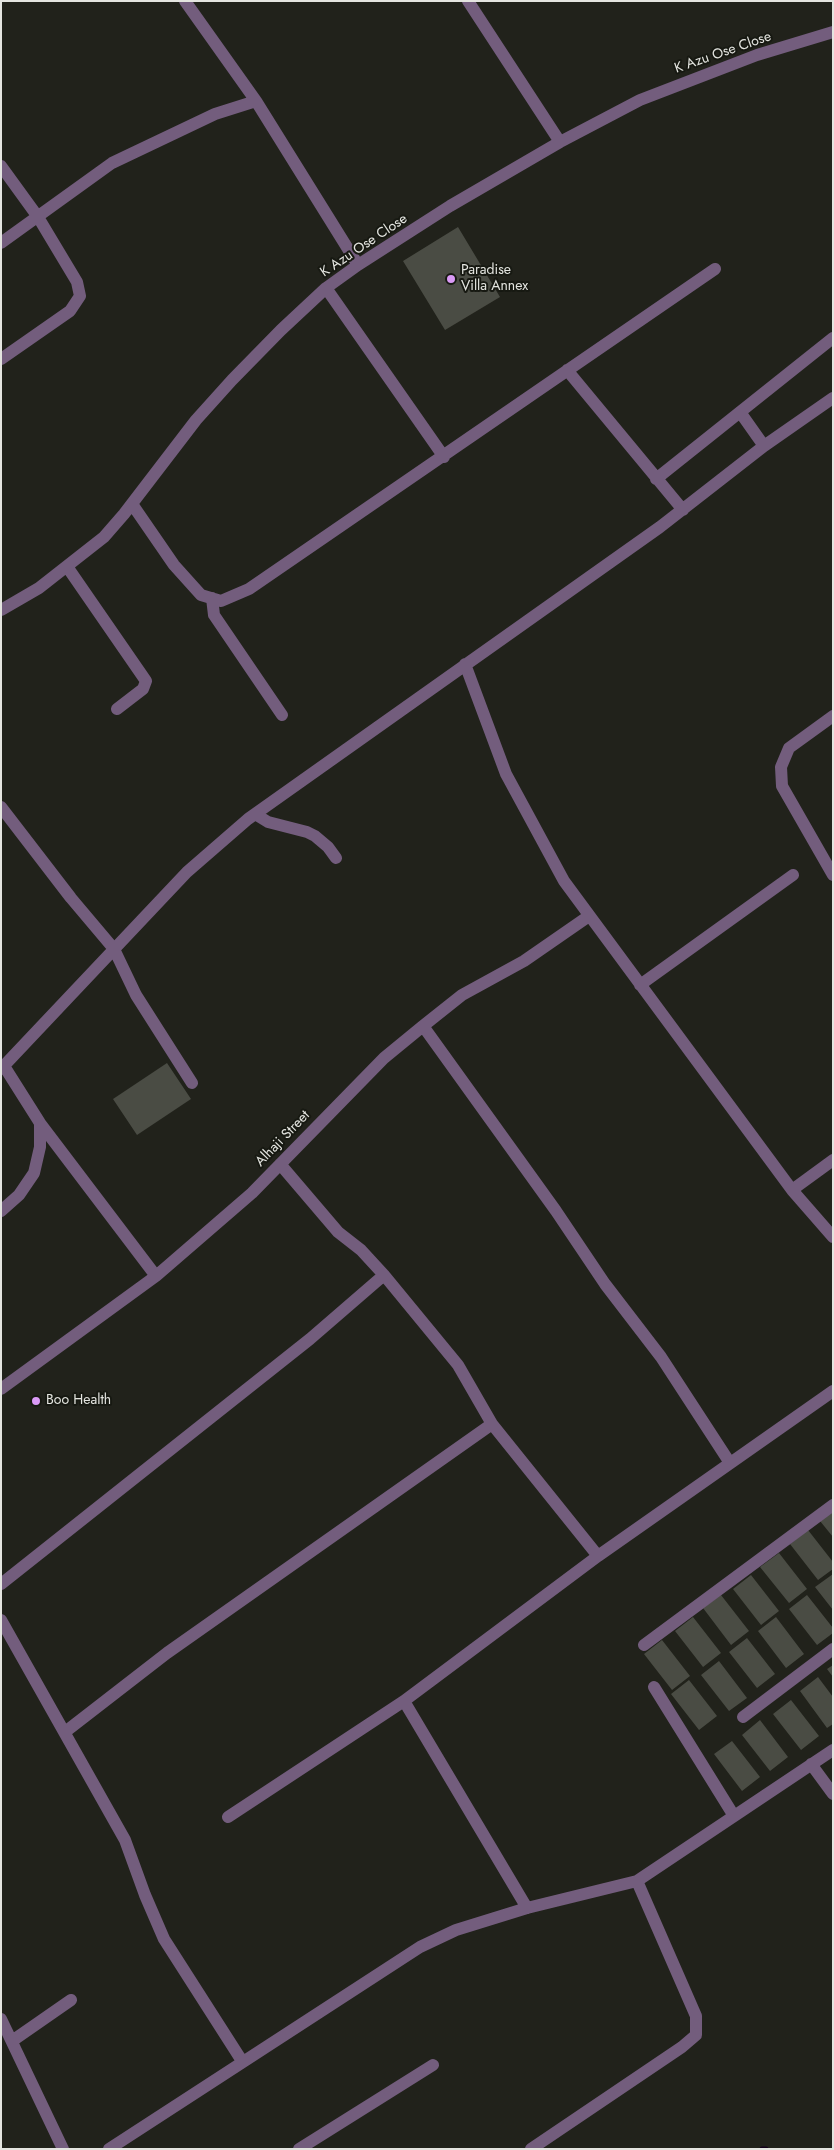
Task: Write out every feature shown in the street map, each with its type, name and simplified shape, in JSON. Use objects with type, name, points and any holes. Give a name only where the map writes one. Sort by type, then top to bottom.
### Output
[{"type":"street","points":[[184,1],[256,100],[358,265]]},
{"type":"street","points":[[468,1],[560,142]]},
{"type":"street","name":"K Azu Ose Close","points":[[1,610],[39,588],[68,568],[104,537],[132,504],[196,420],[281,330],[326,288],[358,265],[450,206],[560,142],[640,100],[757,55],[833,32]]},
{"type":"street","points":[[1,243],[112,163],[206,118],[256,100]]},
{"type":"street","points":[[1,166],[38,217],[77,282],[80,296],[70,311],[1,359]]},
{"type":"street","points":[[132,504],[174,565],[201,594],[221,601],[249,589],[444,457],[714,269]]},
{"type":"street","points":[[326,288],[444,457]]},
{"type":"street","points":[[656,478],[833,338]]},
{"type":"street","points":[[567,370],[682,510]]},
{"type":"street","points":[[156,1276],[40,1123],[3,1067],[187,872],[255,814],[682,510],[764,446],[833,398]]},
{"type":"street","points":[[740,412],[764,446]]},
{"type":"street","points":[[68,568],[146,681],[143,689],[117,709]]},
{"type":"street","points":[[212,598],[214,615],[282,714]]},
{"type":"street","points":[[465,664],[506,774],[564,881],[792,1190],[833,1237]]},
{"type":"street","points":[[833,716],[789,748],[780,767],[782,786],[833,875]]},
{"type":"street","points":[[1,807],[114,949],[136,995],[192,1083]]},
{"type":"street","points":[[255,814],[268,822],[307,832],[315,836],[328,847],[336,858]]},
{"type":"street","points":[[640,985],[793,875]]},
{"type":"street","name":"Alhaji Street","points":[[1,1389],[156,1276],[252,1194],[384,1058],[423,1026],[462,995],[524,961],[590,916]]},
{"type":"street","points":[[423,1026],[556,1211],[605,1284],[661,1357],[730,1463]]},
{"type":"street","points":[[1,1211],[19,1195],[34,1173],[40,1146],[40,1123]]},
{"type":"street","points":[[792,1190],[833,1160]]},
{"type":"street","points":[[280,1164],[338,1232],[361,1250],[384,1275],[458,1365],[492,1424],[598,1556]]},
{"type":"street","points":[[1,1584],[310,1339],[384,1275]]},
{"type":"street","points":[[228,1817],[404,1701],[598,1556],[833,1391]]},
{"type":"street","points":[[65,1732],[167,1653],[492,1424]]},
{"type":"street","points":[[644,1645],[833,1505]]},
{"type":"street","points":[[1,1620],[125,1840],[144,1895],[164,1939],[242,2060]]},
{"type":"street","points":[[743,1717],[833,1649]]},
{"type":"street","points":[[654,1686],[734,1816]]},
{"type":"street","points":[[404,1701],[526,1908]]},
{"type":"street","points":[[109,2149],[242,2060],[420,1947],[456,1930],[526,1908],[637,1881],[833,1750]]},
{"type":"street","points":[[811,1764],[833,1794]]},
{"type":"street","points":[[531,2149],[682,2047],[696,2034],[696,2016],[637,1881]]},
{"type":"street","points":[[12,2041],[71,2000]]},
{"type":"street","points":[[1,2018],[63,2149]]},
{"type":"street","points":[[299,2149],[433,2065]]},
{"type":"building","name":"Paradise Villa Annex","points":[[458,227],[500,297],[445,330],[403,261]]},
{"type":"building","points":[[167,1063],[191,1099],[137,1135],[113,1099]]},
{"type":"building","points":[[833,1511],[833,1537],[820,1521]]},
{"type":"building","points":[[808,1530],[833,1562],[833,1569],[818,1580],[790,1544]]},
{"type":"building","points":[[779,1553],[807,1589],[789,1603],[760,1567]]},
{"type":"building","points":[[833,1574],[833,1610],[815,1587]]},
{"type":"building","points":[[751,1575],[779,1611],[761,1625],[733,1589]]},
{"type":"building","points":[[721,1595],[749,1631],[731,1645],[703,1608]]},
{"type":"building","points":[[807,1595],[833,1628],[833,1633],[817,1645],[789,1609]]},
{"type":"building","points":[[693,1617],[721,1653],[703,1667],[675,1631]]},
{"type":"building","points":[[776,1617],[804,1654],[786,1668],[758,1631]]},
{"type":"building","points":[[747,1638],[775,1674],[757,1688],[729,1652]]},
{"type":"building","points":[[662,1640],[690,1676],[672,1690],[644,1654]]},
{"type":"building","points":[[719,1661],[747,1698],[729,1711],[701,1675]]},
{"type":"building","points":[[833,1665],[833,1677],[827,1669]]},
{"type":"building","points":[[818,1677],[833,1697],[833,1724],[827,1728],[800,1691]]},
{"type":"building","points":[[689,1680],[717,1716],[699,1730],[671,1694]]},
{"type":"building","points":[[791,1700],[819,1736],[801,1750],[773,1714]]},
{"type":"building","points":[[760,1720],[788,1757],[770,1771],[742,1735]]},
{"type":"building","points":[[732,1741],[760,1777],[742,1791],[714,1754]]},
{"type":"place","name":"Paradise Villa Annex","points":[[451,279]]},
{"type":"place","name":"Boo Health","points":[[36,1401]]}]
